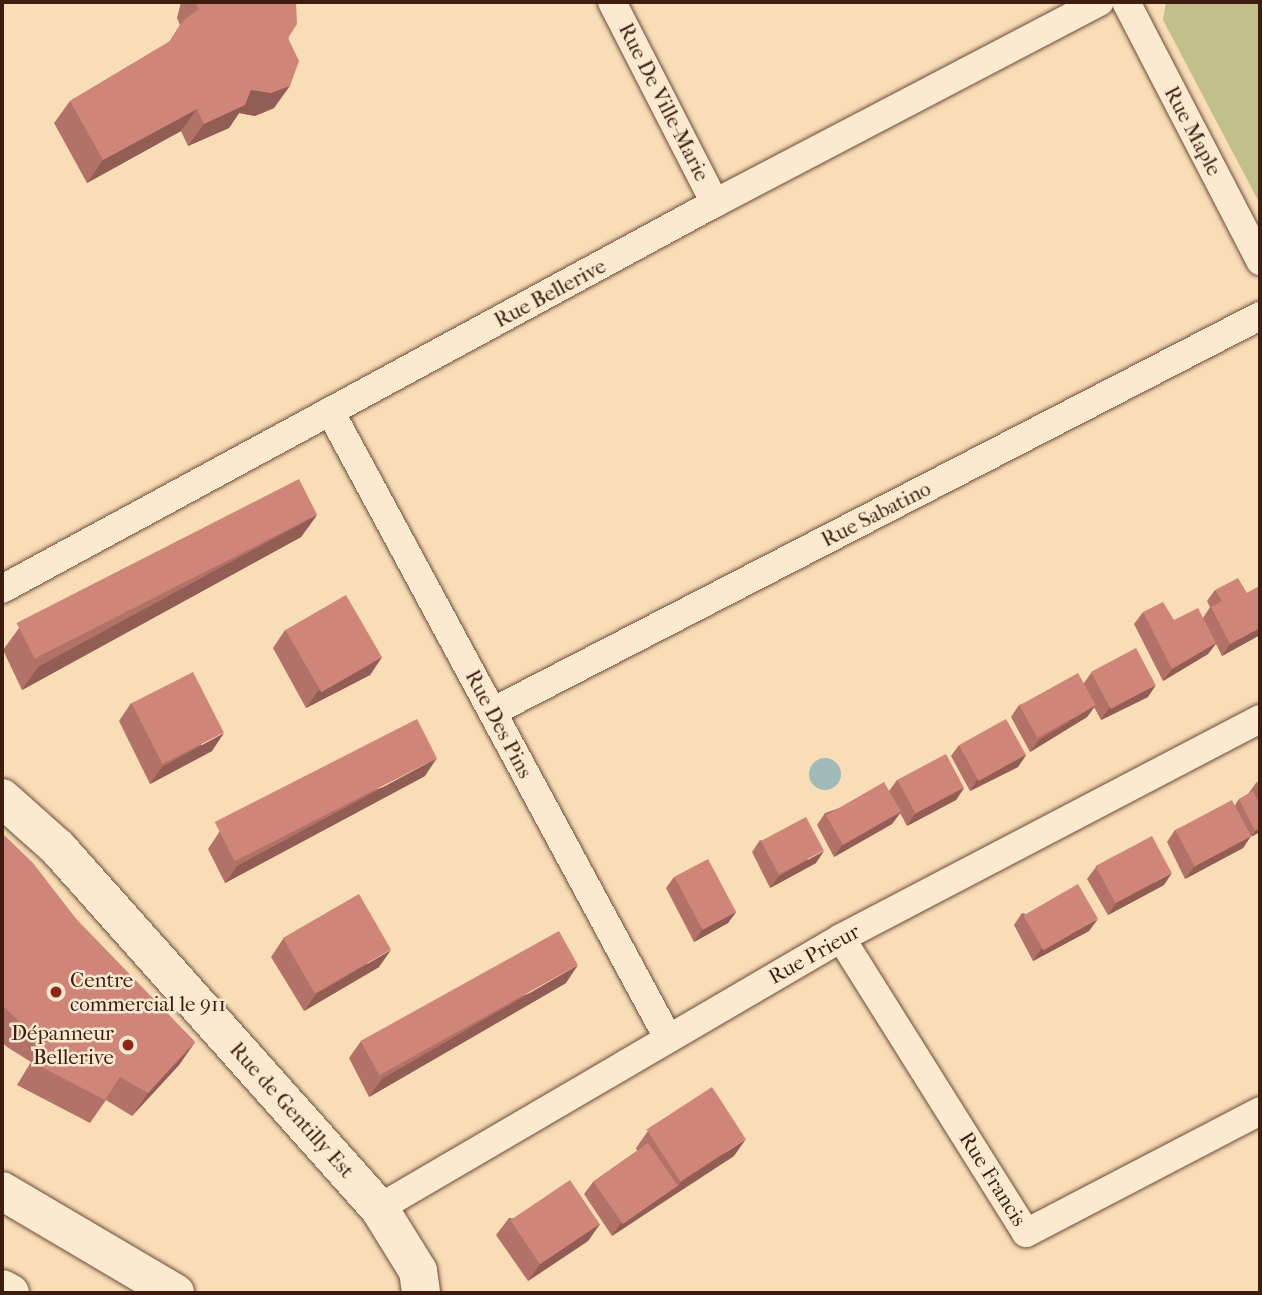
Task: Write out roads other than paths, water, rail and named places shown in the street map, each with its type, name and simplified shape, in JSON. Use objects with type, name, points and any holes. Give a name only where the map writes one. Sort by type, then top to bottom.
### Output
[{"type":"street","name":"Rue De Ville-Marie","points":[[612,2],[715,203]]},
{"type":"street","name":"Rue Bellerive","points":[[2,589],[715,203],[1100,2]]},
{"type":"street","name":"Rue Maple","points":[[1126,2],[1260,261]]},
{"type":"street","name":"Rue Sabatino","points":[[492,712],[1260,316]]},
{"type":"street","name":"Rue Des Pins","points":[[330,411],[668,1038]]},
{"type":"street","name":"Rue Prieur","points":[[379,1209],[841,938],[1260,719]]},
{"type":"street","name":"Rue de Gentilly Est","points":[[2,799],[58,848],[379,1209],[418,1271],[421,1293]]},
{"type":"street","name":"Rue Francis","points":[[841,938],[1026,1233],[1260,1111]]},
{"type":"street","points":[[2,1191],[175,1293]]},
{"type":"street","points":[[2,1289],[10,1293]]},
{"type":"water","points":[[825,758],[836,763],[841,774],[836,785],[825,790],[814,785],[809,774],[814,763]]},
{"type":"place","name":"Centre commercial le 911","points":[[56,992]]},
{"type":"place","name":"Dépanneur Bellerive","points":[[128,1045]]}]
